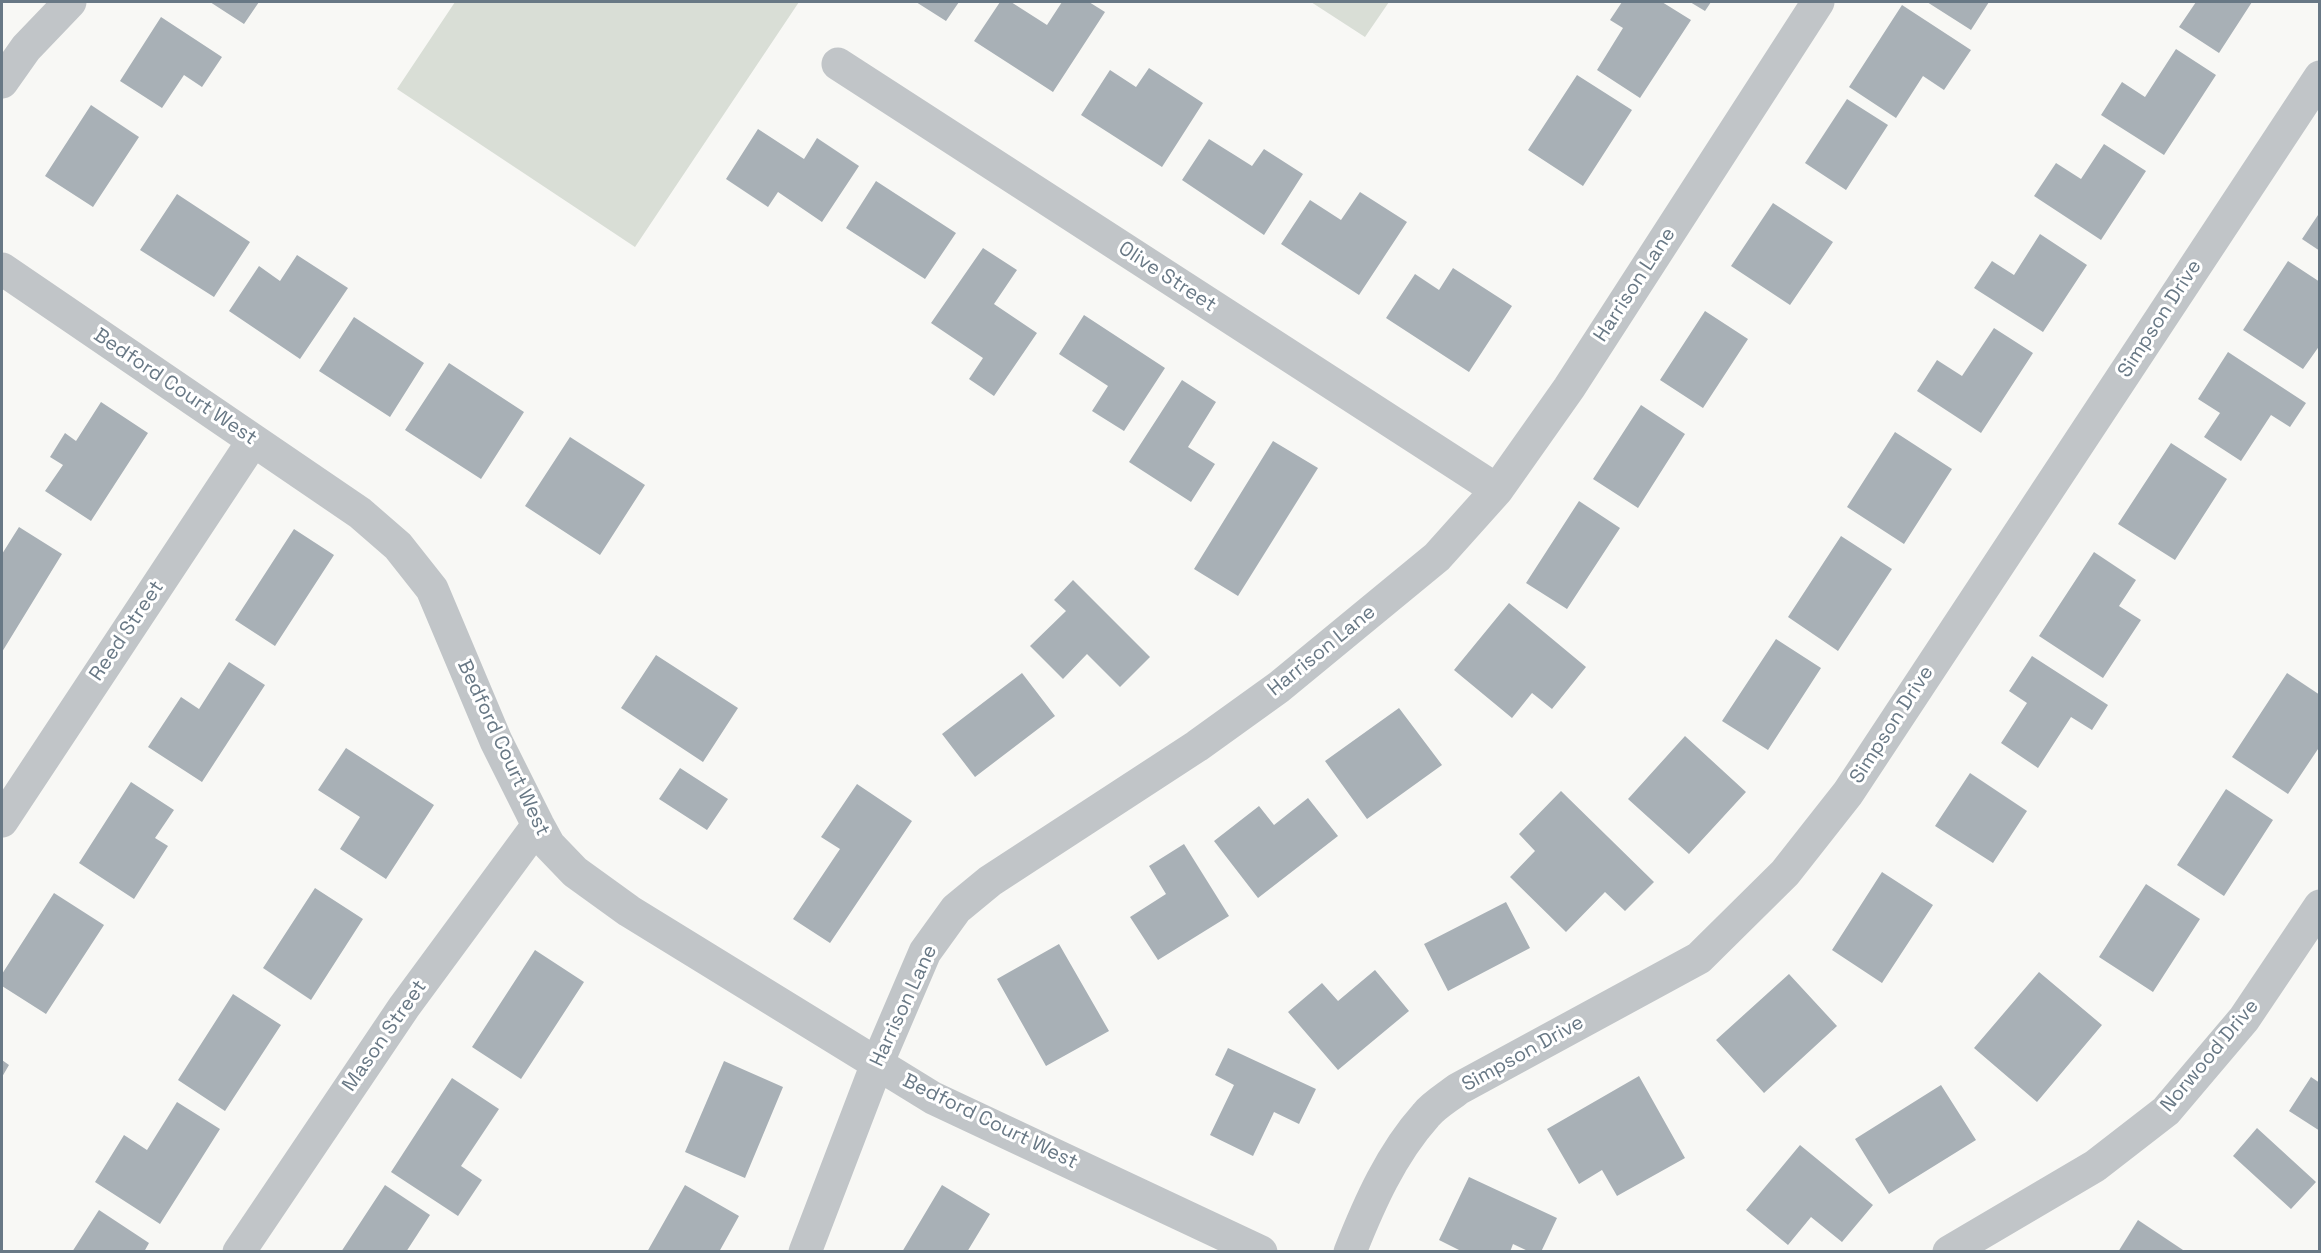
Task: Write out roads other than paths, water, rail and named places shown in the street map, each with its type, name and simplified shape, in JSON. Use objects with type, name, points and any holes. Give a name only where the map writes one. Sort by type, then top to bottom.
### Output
[{"type":"street","points":[[2,82],[26,48],[70,2]]},
{"type":"street","name":"Harrison Lane","points":[[805,1251],[877,1064],[925,952],[956,909],[990,881],[1197,746],[1279,687],[1437,557],[1497,489],[1569,388],[1818,2]]},
{"type":"street","name":"Olive Street","points":[[838,64],[1497,489]]},
{"type":"street","name":"Simpson Drive","points":[[1350,1251],[1367,1210],[1395,1156],[1427,1113],[1458,1089],[1699,958],[1785,873],[1848,793],[2319,77]]},
{"type":"street","name":"Bedford Court West","points":[[2,269],[360,513],[398,546],[432,589],[496,741],[538,825],[549,845],[575,872],[629,911],[933,1098],[1261,1251]]},
{"type":"street","name":"Reed Street","points":[[2,821],[253,441]]},
{"type":"street","name":"Mason Street","points":[[239,1251],[404,1007],[538,825]]},
{"type":"street","name":"Norwood Drive","points":[[1949,1251],[2095,1166],[2166,1111],[2244,1019],[2319,906]]}]
